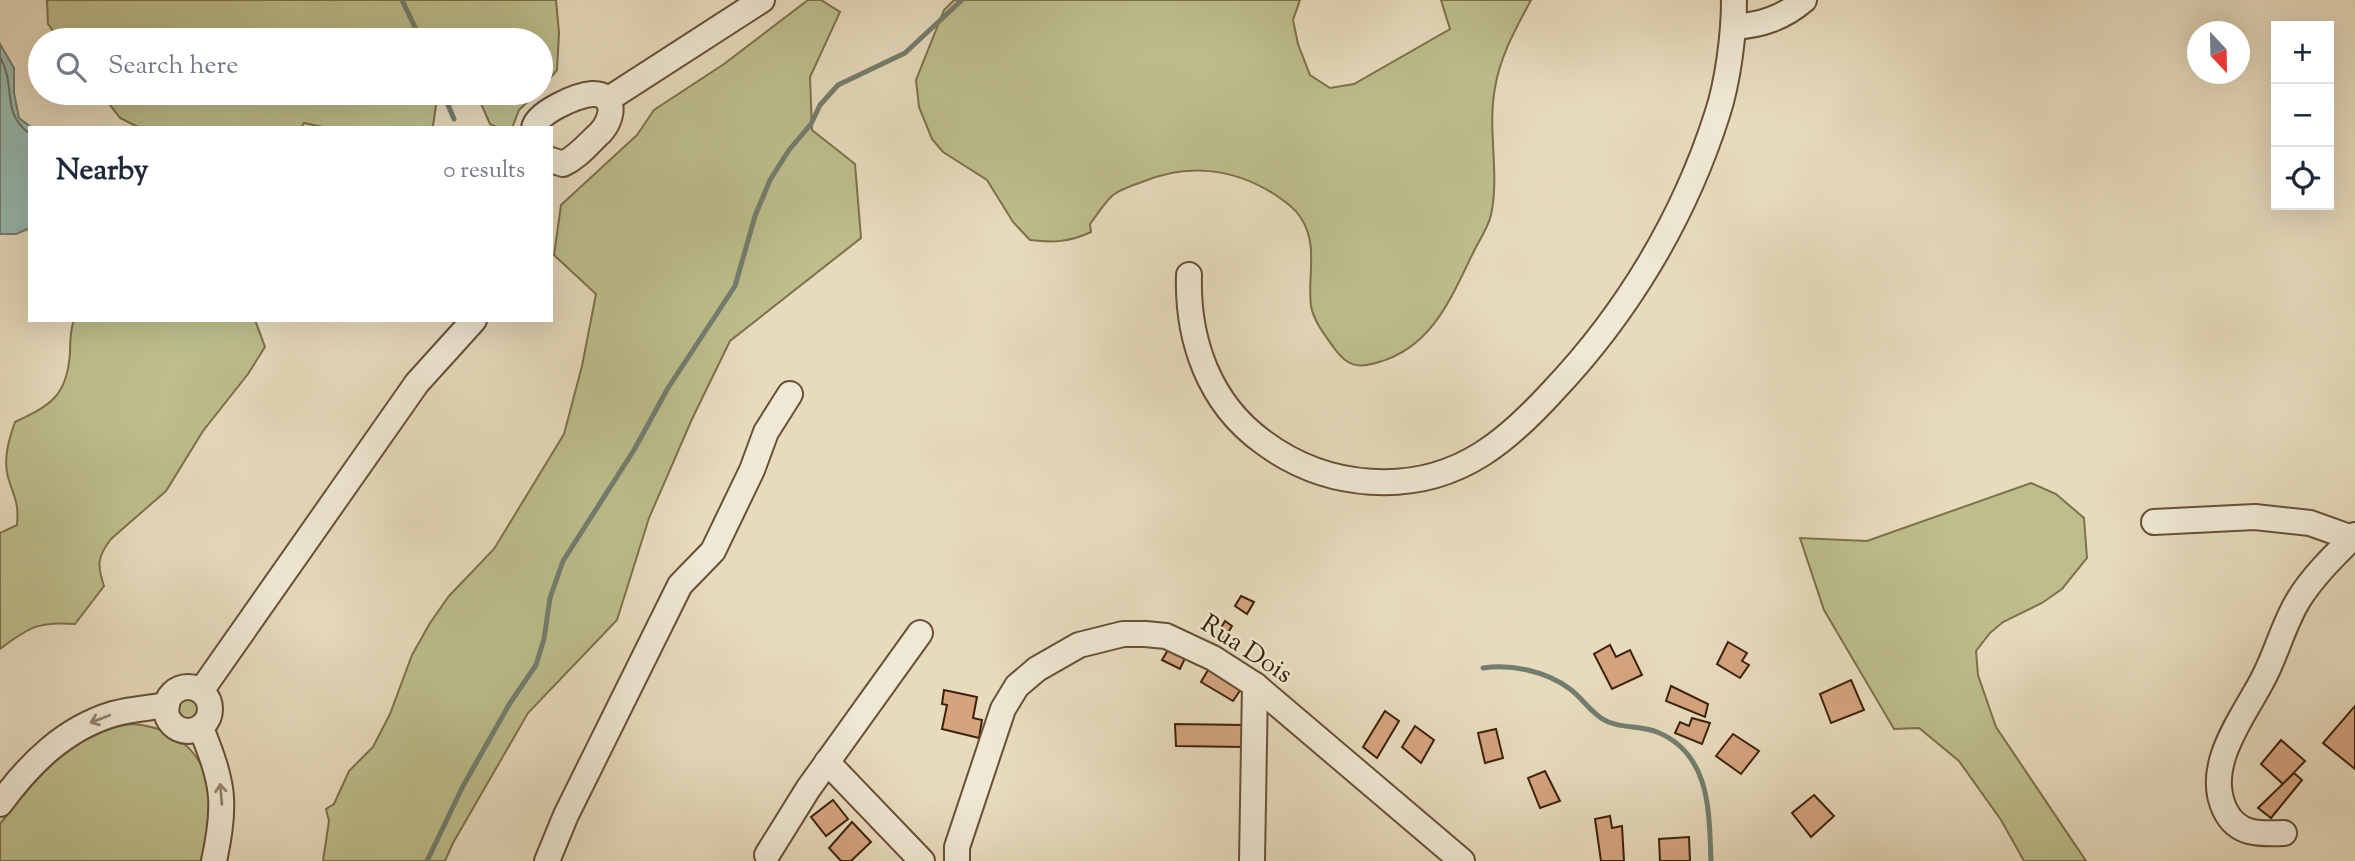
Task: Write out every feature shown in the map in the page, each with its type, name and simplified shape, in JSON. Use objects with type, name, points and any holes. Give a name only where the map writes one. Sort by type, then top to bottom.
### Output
[{"type":"street","points":[[607,100],[762,0]]},
{"type":"street","points":[[1189,275],[1190,321],[1199,354],[1213,385],[1240,422],[1275,452],[1317,472],[1361,482],[1413,480],[1462,465],[1497,444],[1542,403],[1595,343],[1641,278],[1680,207],[1718,112],[1734,27],[1734,0]]},
{"type":"street","points":[[1734,27],[1765,23],[1804,0]]},
{"type":"street","points":[[534,126],[535,121],[544,113],[589,94],[602,96],[607,100],[611,112],[609,123],[573,160],[555,168]]},
{"type":"street","points":[[201,691],[417,383],[472,322]]},
{"type":"street","points":[[547,861],[566,814],[680,585],[713,551],[752,470],[766,432],[790,394]]},
{"type":"street","points":[[2154,522],[2255,517],[2310,523],[2354,536],[2319,572],[2298,600],[2265,674],[2228,743],[2221,765],[2218,785],[2222,805],[2230,820],[2241,829],[2258,834],[2284,833]]},
{"type":"street","points":[[767,855],[827,762],[920,633]]},
{"type":"street","name":"Rua Dois","points":[[957,861],[957,847],[1003,709],[1017,686],[1037,669],[1079,645],[1123,634],[1166,636],[1213,658],[1255,685],[1462,861]]},
{"type":"street","points":[[1252,861],[1255,685]]},
{"type":"street","points":[[184,687],[201,691],[207,697],[210,714],[201,728],[193,731],[176,728],[166,713],[167,705],[176,691],[184,687]]},
{"type":"street","points":[[0,804],[41,756],[75,730],[115,713],[167,705]]},
{"type":"street","points":[[201,728],[216,767],[222,797],[214,861]]},
{"type":"street","points":[[827,762],[922,861]]},
{"type":"green space","points":[[47,0],[556,0],[559,33],[557,70],[553,75],[553,28],[51,28],[48,24]]},
{"type":"green space","points":[[808,0],[821,0],[840,12],[810,77],[812,130],[855,164],[861,238],[730,341],[649,518],[617,620],[528,713],[445,861],[323,861],[329,821],[326,809],[334,804],[349,771],[373,747],[390,714],[412,655],[430,623],[449,596],[494,549],[564,434],[582,366],[596,294],[554,255],[561,205],[637,135],[654,110],[724,64]]},
{"type":"green space","points":[[954,0],[1300,0],[1293,20],[1298,44],[1310,75],[1330,88],[1354,84],[1450,29],[1441,0],[1531,0],[1514,32],[1497,76],[1492,119],[1494,184],[1491,215],[1439,317],[1414,344],[1398,354],[1365,365],[1348,362],[1327,338],[1312,312],[1310,239],[1301,218],[1274,194],[1242,178],[1226,174],[1193,171],[1159,176],[1113,195],[1090,224],[1091,232],[1061,241],[1030,240],[1013,222],[987,180],[943,152],[932,139],[919,107],[916,80],[944,10]]},
{"type":"green space","points":[[110,105],[436,105],[433,126],[318,126],[304,123],[302,126],[136,126],[120,118]]},
{"type":"green space","points":[[482,105],[524,105],[519,110],[513,126],[490,124]]},
{"type":"green space","points":[[74,322],[256,322],[265,347],[248,374],[203,431],[166,491],[106,545],[100,561],[104,586],[75,624],[35,627],[0,649],[0,533],[17,525],[17,510],[7,470],[9,442],[15,422],[47,404],[61,389],[68,368]]},
{"type":"green space","points":[[2031,483],[2056,494],[2084,518],[2087,558],[2062,589],[2042,603],[2003,622],[1990,633],[1976,651],[1978,675],[1996,727],[2086,861],[2024,861],[2001,820],[1959,761],[1919,728],[1894,729],[1824,610],[1800,538],[1867,541]]},
{"type":"green space","points":[[188,694],[194,695],[202,703],[202,715],[194,723],[188,724],[182,723],[174,715],[173,709],[174,703],[182,695]]},
{"type":"green space","points":[[132,724],[162,730],[175,737],[186,745],[203,767],[213,797],[205,861],[0,861],[0,824],[41,775],[74,747],[92,736],[111,728]]},
{"type":"water","points":[[0,44],[14,68],[14,93],[19,118],[29,126],[28,229],[16,234],[0,234]]},
{"type":"building","points":[[1241,596],[1254,602],[1247,614],[1235,606]]},
{"type":"building","points":[[1225,621],[1232,626],[1224,639],[1217,635]]},
{"type":"building","points":[[1728,642],[1747,653],[1742,661],[1749,665],[1740,678],[1717,664]]},
{"type":"building","points":[[1610,645],[1616,657],[1630,650],[1642,675],[1612,689],[1594,654]]},
{"type":"building","points":[[1169,648],[1186,656],[1180,669],[1162,660]]},
{"type":"building","points":[[1208,670],[1241,689],[1233,701],[1201,682]]},
{"type":"building","points":[[1851,680],[1864,710],[1831,723],[1820,694]]},
{"type":"building","points":[[1671,686],[1708,704],[1705,717],[1666,701]]},
{"type":"building","points":[[944,690],[977,697],[973,718],[982,720],[979,738],[942,729],[947,705],[942,704]]},
{"type":"building","points":[[2355,706],[2355,769],[2323,743]]},
{"type":"building","points":[[1385,711],[1399,721],[1377,758],[1363,747]]},
{"type":"building","points":[[1692,718],[1710,723],[1702,744],[1675,733],[1680,722],[1689,726]]},
{"type":"building","points":[[1175,724],[1243,725],[1243,747],[1176,746]]},
{"type":"building","points":[[1415,726],[1434,740],[1421,763],[1402,747]]},
{"type":"building","points":[[1496,729],[1503,758],[1485,763],[1478,733]]},
{"type":"building","points":[[1733,734],[1759,751],[1741,774],[1716,756]]},
{"type":"building","points":[[2281,740],[2305,761],[2283,784],[2261,764]]},
{"type":"building","points":[[1545,771],[1560,801],[1540,808],[1528,778]]},
{"type":"building","points":[[2294,773],[2302,780],[2271,818],[2258,808]]},
{"type":"building","points":[[1814,795],[1834,816],[1811,837],[1792,813]]},
{"type":"building","points":[[833,800],[848,819],[826,836],[811,817]]},
{"type":"building","points":[[1610,816],[1612,828],[1622,826],[1624,861],[1601,861],[1595,819]]},
{"type":"building","points":[[852,822],[871,842],[851,861],[841,861],[829,848]]},
{"type":"building","points":[[1689,837],[1690,861],[1660,861],[1659,839]]},
{"type":"waterway","points":[[402,0],[415,28]]},
{"type":"waterway","points":[[427,861],[463,786],[510,703],[536,665],[544,639],[550,598],[563,561],[634,450],[668,388],[735,286],[755,216],[770,180],[789,150],[811,124],[820,105],[838,85],[905,53],[962,0]]},
{"type":"waterway","points":[[448,105],[454,119]]},
{"type":"waterway","points":[[1483,668],[1517,668],[1540,673],[1570,689],[1607,721],[1657,732],[1675,742],[1688,755],[1704,786],[1711,861]]}]
